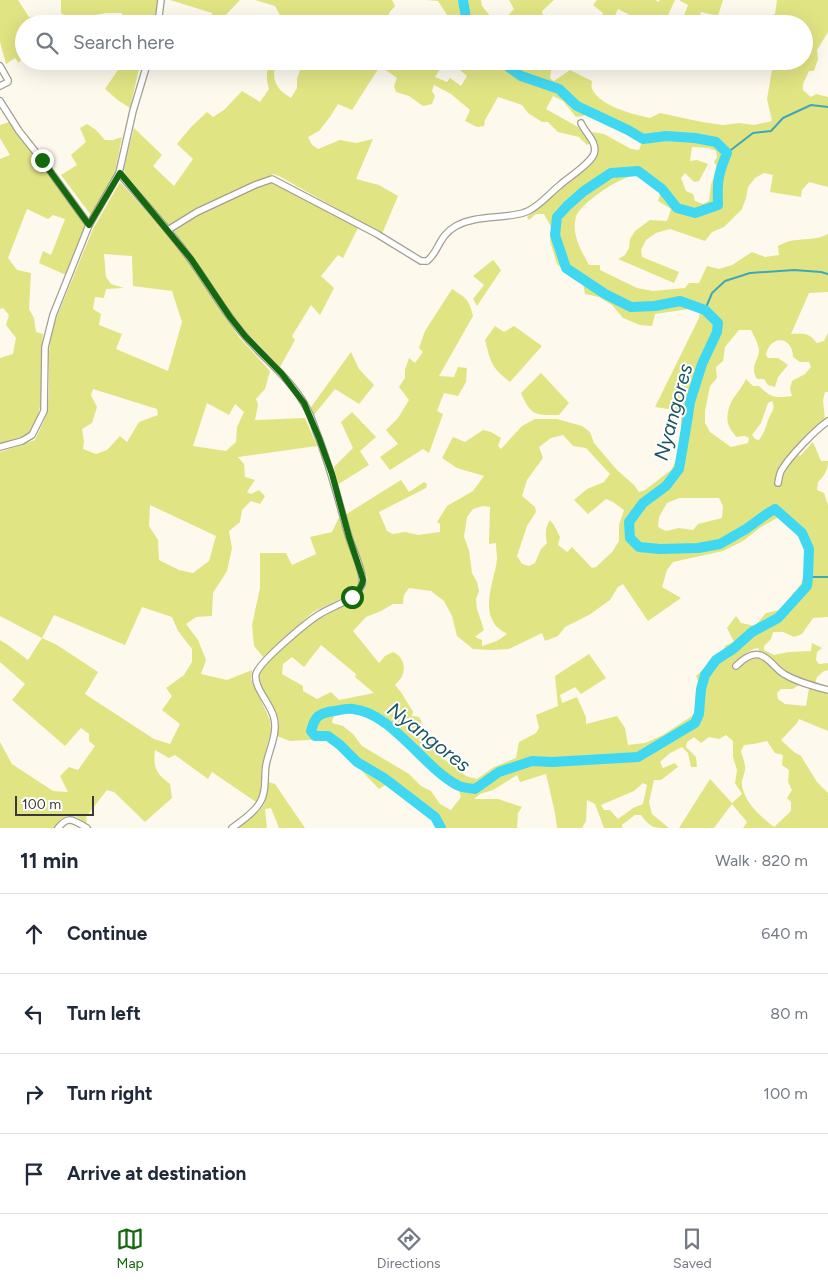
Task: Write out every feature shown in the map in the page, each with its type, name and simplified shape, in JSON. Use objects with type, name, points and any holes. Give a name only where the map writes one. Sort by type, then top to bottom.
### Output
[{"type":"street","points":[[159,15],[161,0]]},
{"type":"street","points":[[0,66],[8,80],[0,86]]},
{"type":"street","points":[[0,447],[22,441],[32,435],[44,411],[45,347],[48,330],[89,225],[120,173],[133,111],[145,70]]},
{"type":"street","points":[[0,101],[89,225]]},
{"type":"street","points":[[168,230],[197,212],[255,185],[269,179],[274,179],[377,234],[421,261],[427,261],[431,258],[446,234],[455,226],[475,220],[530,210],[582,167],[594,154],[594,149],[593,142],[581,124]]},
{"type":"street","points":[[120,173],[191,259],[245,336],[282,374],[304,403],[332,474],[363,580],[360,588],[352,597],[310,621],[270,656],[256,672],[258,687],[274,718],[274,732],[266,764],[262,799],[254,810],[232,828]]},
{"type":"street","points":[[778,483],[780,473],[787,462],[828,421]]},
{"type":"street","points":[[736,666],[742,659],[758,654],[785,675],[828,690]]},
{"type":"street","points":[[58,828],[66,820],[71,819],[87,828]]},
{"type":"green space","points":[[0,0],[18,0],[28,15],[15,15],[15,58],[6,64],[0,42]]},
{"type":"green space","points":[[61,0],[158,0],[156,15],[106,13],[64,15],[61,13]]},
{"type":"green space","points":[[170,0],[240,0],[226,15],[212,15],[212,13]]},
{"type":"green space","points":[[255,0],[392,0],[395,6],[389,15],[280,15],[275,6]]},
{"type":"green space","points":[[427,0],[481,0],[482,6],[489,15],[447,15],[438,1]]},
{"type":"green space","points":[[509,0],[554,0],[542,11],[543,15],[508,15],[514,9]]},
{"type":"green space","points":[[597,0],[656,0],[658,2],[660,0],[675,0],[668,15],[630,15],[618,9],[615,15],[603,15],[603,13],[593,5]]},
{"type":"green space","points":[[679,0],[723,0],[718,15],[701,12],[700,15],[684,15],[688,5]]},
{"type":"green space","points":[[777,0],[828,0],[828,32],[817,50],[818,59],[814,71],[809,71],[803,84],[803,90],[811,97],[816,94],[828,97],[828,187],[809,182],[802,190],[801,197],[770,192],[773,175],[764,173],[755,178],[748,187],[742,209],[724,227],[712,232],[705,241],[670,229],[656,233],[646,240],[641,250],[642,257],[679,272],[674,283],[618,259],[625,255],[629,248],[630,239],[635,231],[650,220],[667,221],[671,209],[658,201],[661,191],[646,179],[639,176],[629,177],[602,191],[579,211],[576,217],[575,230],[578,242],[589,265],[600,265],[600,270],[637,288],[653,291],[685,288],[689,283],[699,283],[707,266],[719,269],[732,265],[752,252],[765,257],[779,255],[778,246],[784,243],[818,238],[828,234],[828,292],[809,293],[791,334],[808,335],[817,343],[824,341],[828,333],[828,392],[825,392],[823,400],[825,420],[785,460],[778,471],[776,484],[780,487],[788,466],[813,442],[821,461],[828,461],[826,472],[818,482],[817,490],[824,493],[828,505],[828,617],[813,618],[802,634],[794,637],[783,632],[773,632],[771,639],[764,646],[764,650],[774,655],[811,651],[812,643],[822,648],[817,652],[816,660],[819,664],[828,663],[828,670],[817,677],[815,684],[784,673],[758,648],[747,652],[733,666],[736,667],[760,658],[768,663],[781,677],[800,684],[793,689],[781,689],[777,693],[778,699],[785,704],[806,706],[809,688],[828,692],[828,731],[799,719],[781,740],[801,756],[817,782],[828,793],[828,828],[743,828],[747,822],[732,804],[714,828],[679,828],[710,779],[732,803],[742,794],[735,783],[737,770],[733,757],[733,741],[726,735],[719,739],[709,737],[701,743],[694,737],[687,742],[686,747],[696,757],[697,767],[691,767],[688,753],[682,747],[670,753],[660,762],[663,768],[675,763],[678,767],[661,780],[654,780],[649,802],[652,814],[669,828],[653,826],[647,823],[641,815],[635,815],[622,825],[622,828],[604,828],[595,804],[587,800],[586,821],[582,828],[557,828],[546,774],[520,782],[517,775],[474,799],[498,799],[522,807],[518,813],[517,828],[439,828],[433,819],[392,786],[387,784],[379,789],[341,749],[327,741],[290,741],[277,736],[278,716],[262,690],[259,676],[262,668],[266,662],[304,628],[330,611],[358,599],[362,594],[367,578],[345,515],[401,480],[409,492],[424,482],[427,484],[426,488],[379,512],[387,531],[393,534],[405,532],[418,535],[440,532],[440,524],[437,522],[447,506],[473,491],[484,476],[457,468],[442,458],[453,437],[465,442],[483,430],[491,432],[501,438],[498,446],[501,449],[522,426],[535,419],[557,419],[582,426],[590,432],[594,443],[639,492],[645,490],[671,470],[678,457],[681,444],[681,411],[655,407],[699,318],[700,311],[689,309],[655,314],[652,326],[640,325],[623,318],[612,305],[599,297],[585,294],[583,284],[573,279],[557,264],[550,241],[551,227],[544,214],[536,214],[529,220],[527,217],[594,160],[598,154],[598,143],[594,139],[592,132],[604,134],[631,149],[639,150],[642,142],[587,114],[576,117],[563,101],[553,96],[546,109],[578,127],[590,143],[587,145],[579,137],[558,132],[548,122],[542,122],[528,113],[522,105],[498,97],[485,120],[484,126],[477,127],[465,121],[470,110],[451,94],[434,85],[432,91],[435,96],[432,104],[423,106],[409,96],[396,92],[394,86],[397,78],[386,70],[439,70],[435,77],[447,82],[450,78],[461,86],[467,76],[460,70],[551,70],[550,78],[554,81],[570,70],[592,81],[592,89],[602,101],[627,112],[650,118],[660,113],[723,125],[739,123],[754,125],[772,121],[767,99],[772,70],[813,70],[813,15],[772,15],[775,14]],"holes":[[[692,147],[709,148],[716,151],[717,157],[714,162],[717,170],[711,185],[709,201],[703,204],[695,201],[693,194],[686,191],[681,178],[685,173],[694,182],[699,181],[708,164],[697,160],[690,161]],[[739,330],[751,330],[759,349],[754,367],[757,379],[764,379],[768,385],[775,387],[778,377],[788,365],[778,358],[768,358],[766,355],[768,348],[776,341],[786,342],[792,350],[793,357],[800,362],[809,362],[811,367],[805,374],[792,381],[790,389],[792,396],[773,396],[759,386],[753,386],[746,379],[731,403],[727,419],[736,437],[745,436],[749,438],[748,443],[731,447],[710,432],[705,423],[705,411],[710,386],[717,378],[716,367],[723,361],[725,347]],[[772,401],[773,410],[759,440],[755,439],[752,435],[761,423],[768,403]],[[563,435],[573,446],[586,448],[610,474],[604,482],[587,489],[574,500],[588,514],[606,499],[624,510],[619,525],[619,541],[612,552],[596,567],[592,568],[572,547],[567,552],[558,545],[560,537],[550,520],[546,531],[547,543],[541,549],[535,563],[529,566],[522,564],[517,556],[527,526],[536,512],[535,507],[522,496],[527,480],[543,458],[539,447],[551,438]],[[679,498],[719,498],[723,506],[722,518],[698,524],[693,530],[679,528],[666,531],[658,527],[659,517],[667,503]],[[483,506],[490,507],[489,544],[496,543],[497,559],[490,594],[490,611],[497,627],[507,634],[497,641],[482,646],[482,640],[475,637],[484,630],[477,609],[476,599],[479,591],[472,573],[469,550],[464,537],[467,517],[473,509]],[[779,517],[799,534],[806,549],[806,569],[801,584],[780,610],[766,613],[755,626],[741,623],[736,616],[727,628],[734,642],[726,645],[720,654],[696,676],[698,681],[697,706],[692,716],[663,735],[645,743],[628,745],[625,728],[617,716],[586,724],[586,717],[577,697],[562,703],[560,695],[575,687],[581,694],[606,678],[589,654],[555,676],[558,706],[536,715],[539,728],[536,733],[519,742],[516,758],[494,767],[477,779],[466,776],[440,756],[418,734],[417,727],[422,722],[419,717],[412,716],[413,711],[395,685],[403,674],[404,666],[402,659],[393,652],[385,656],[379,663],[353,631],[366,617],[393,604],[403,604],[404,595],[409,588],[431,591],[444,601],[452,616],[457,636],[473,649],[509,649],[542,633],[545,641],[558,636],[565,627],[589,615],[610,600],[618,587],[623,584],[648,621],[681,598],[662,587],[667,570],[673,562],[723,551],[743,541],[761,527]],[[321,645],[356,674],[355,677],[374,693],[339,700],[331,692],[317,699],[303,691],[303,686],[282,674],[283,664],[292,657],[304,667]],[[356,712],[374,718],[397,736],[448,784],[459,790],[461,797],[451,810],[440,804],[431,791],[421,786],[409,774],[362,746],[353,734],[343,726],[332,723],[337,714]],[[767,741],[775,753],[783,755],[782,765],[789,770],[788,782],[792,790],[787,798],[791,802],[791,811],[774,827],[754,809],[746,798],[742,786],[745,768],[741,751],[744,745]],[[643,783],[647,785],[643,804],[633,808],[618,819],[610,810],[604,810],[601,805],[634,791]]]},
{"type":"green space","points":[[118,70],[139,70],[130,108],[105,89]]},
{"type":"green space","points":[[268,70],[274,70],[274,78],[278,87],[291,98],[297,88],[300,70],[377,70],[352,110],[338,104],[319,131],[308,137],[312,145],[318,149],[340,140],[356,143],[373,139],[356,179],[379,185],[398,196],[382,234],[273,174],[194,211],[168,227],[125,175],[124,168],[134,128],[162,155],[153,166],[174,186],[193,159],[177,144],[207,112],[213,117],[224,110],[242,91],[260,102],[269,89],[267,82]]},
{"type":"green space","points":[[9,122],[88,226],[66,275],[39,263],[43,251],[51,255],[65,219],[53,215],[48,219],[27,209],[8,258],[17,270],[31,273],[29,309],[34,318],[36,332],[43,334],[41,402],[35,426],[29,434],[19,440],[0,445],[0,358],[13,354],[16,338],[6,325],[9,315],[3,308],[0,309],[0,159],[10,155],[0,138],[0,125]]},
{"type":"green space","points":[[87,124],[105,140],[122,137],[115,172],[91,215],[61,175],[77,165],[71,155],[86,142],[80,128]]},
{"type":"green space","points":[[273,181],[358,228],[343,258],[338,255],[321,276],[334,288],[320,315],[311,305],[292,336],[295,340],[280,367],[234,319],[174,231],[197,215],[265,182]]},
{"type":"green space","points":[[120,182],[181,250],[239,337],[270,371],[265,389],[256,399],[258,405],[255,420],[305,418],[317,446],[238,457],[244,464],[245,477],[255,480],[247,492],[251,494],[259,490],[265,496],[260,504],[251,501],[242,510],[240,522],[229,531],[232,548],[227,571],[213,593],[212,616],[196,617],[186,624],[198,640],[206,660],[201,674],[227,680],[252,670],[251,679],[270,720],[271,731],[262,765],[260,794],[256,802],[212,772],[208,779],[175,755],[169,758],[155,750],[156,770],[170,784],[172,798],[145,822],[114,792],[107,790],[86,817],[87,824],[77,817],[69,815],[61,819],[54,828],[0,828],[0,742],[12,764],[53,791],[68,792],[60,776],[69,767],[78,770],[95,746],[89,741],[89,734],[81,728],[65,746],[12,700],[25,684],[0,662],[0,640],[28,660],[42,638],[0,616],[0,452],[35,440],[43,422],[47,411],[49,347],[53,326],[93,229]],"holes":[[[104,254],[132,256],[133,286],[172,291],[182,322],[168,371],[116,349],[122,334],[99,325],[101,314],[93,309],[95,297],[104,298],[106,289],[124,288],[111,284],[106,277]],[[93,389],[157,409],[158,415],[139,422],[127,442],[120,436],[107,450],[96,454],[83,449],[82,429],[92,423],[97,407],[91,395]],[[207,403],[229,415],[235,404],[244,412],[237,427],[236,442],[226,451],[193,446]],[[150,505],[216,536],[209,561],[193,573],[179,570],[159,560],[158,540],[149,526]],[[142,607],[172,617],[178,631],[192,649],[192,662],[184,675],[166,688],[172,696],[162,710],[180,724],[170,744],[154,739],[85,694],[98,672],[57,645],[42,638],[54,615],[125,645]]]},
{"type":"green space","points":[[493,260],[501,270],[477,306],[473,299],[484,285],[473,276]]},
{"type":"green space","points":[[452,289],[466,300],[473,316],[439,376],[454,377],[458,367],[467,368],[466,382],[458,396],[444,393],[437,411],[443,414],[429,453],[423,449],[390,470],[380,457],[398,444],[386,430],[398,418],[409,400],[399,387],[405,378],[405,370],[409,358],[415,363],[423,352],[419,348],[425,331]]},
{"type":"green space","points":[[495,326],[504,332],[514,326],[542,346],[510,382],[495,368],[487,348],[485,340]]},
{"type":"green space","points":[[351,352],[359,369],[374,385],[359,404],[335,389],[313,416],[311,407]]},
{"type":"green space","points":[[541,373],[569,403],[559,415],[535,413],[528,406],[521,393]]},
{"type":"green space","points":[[352,412],[376,437],[360,451],[369,465],[337,485],[334,467],[353,448],[341,422]]},
{"type":"green space","points":[[339,517],[359,582],[355,589],[344,597],[313,612],[263,657],[254,646],[252,625],[260,588],[260,553],[286,553],[292,565],[316,554],[310,537],[332,532]]},
{"type":"green space","points":[[268,782],[275,784],[305,828],[279,828],[271,808],[265,809],[267,828],[236,828],[259,811],[265,803]]},
{"type":"waterway","name":"Nyangores","points":[[463,0],[466,15]]},
{"type":"waterway","name":"Nyangores","points":[[441,828],[435,817],[384,778],[357,762],[328,736],[315,736],[311,731],[318,716],[346,709],[367,713],[381,720],[394,730],[444,777],[459,786],[475,789],[499,772],[532,761],[552,762],[638,757],[695,723],[699,714],[701,689],[705,675],[716,660],[733,649],[752,632],[778,618],[807,586],[808,577],[809,549],[802,533],[775,509],[720,544],[698,548],[660,549],[639,547],[630,538],[629,522],[643,503],[666,486],[679,469],[690,402],[702,364],[717,332],[718,323],[705,310],[680,301],[655,306],[631,307],[605,294],[566,268],[555,235],[557,217],[584,191],[611,173],[638,171],[662,189],[677,208],[695,213],[718,205],[719,178],[727,153],[716,142],[695,138],[666,136],[643,139],[577,106],[559,89],[521,76],[513,70]]},
{"type":"waterway","points":[[727,153],[753,133],[771,131],[783,118],[811,105],[828,107]]},
{"type":"waterway","points":[[705,310],[712,293],[725,281],[750,273],[794,270],[828,274]]},
{"type":"waterway","points":[[808,577],[828,577]]},
{"type":"route","points":[[42,160],[89,225],[120,173],[191,259],[245,336],[297,392],[308,410],[332,474],[363,580],[358,592],[352,597]]}]
